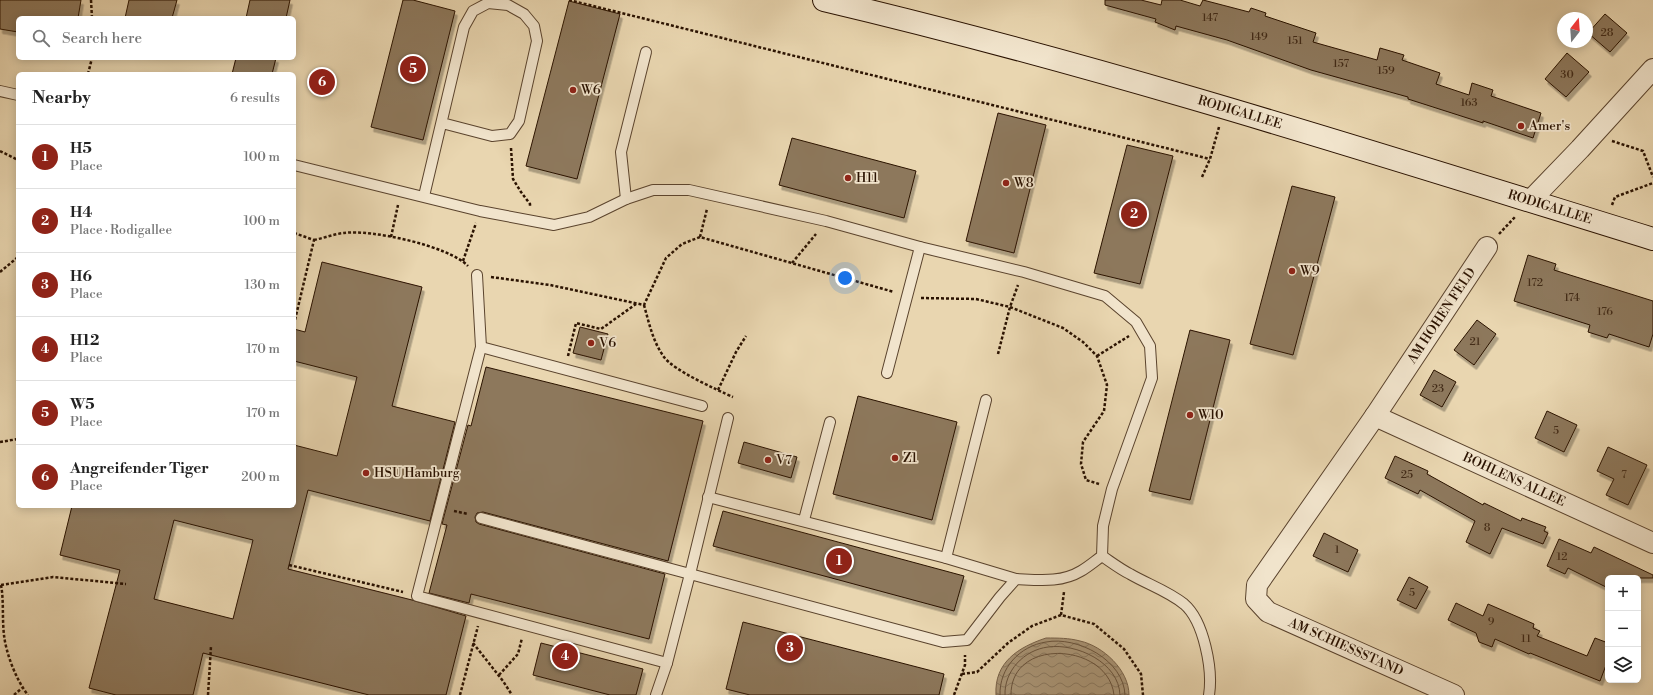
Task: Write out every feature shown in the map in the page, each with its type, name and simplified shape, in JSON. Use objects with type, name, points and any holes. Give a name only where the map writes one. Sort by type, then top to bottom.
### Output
[{"type":"main road","name":"RODIGALLEE","points":[[824,0],[898,18],[1225,107],[1653,239]]},
{"type":"street","points":[[1530,201],[1593,135],[1653,68]]},
{"type":"street","name":"AM HOHEN FELD","points":[[1257,585],[1375,416],[1487,247]]},
{"type":"street","name":"BOHLENS ALLEE","points":[[1375,416],[1653,543]]},
{"type":"street","name":"AM SCHIESSSTAND","points":[[1257,585],[1256,599],[1268,612],[1454,695]]},
{"type":"lane","points":[[424,196],[464,27],[473,10],[488,4],[508,5],[524,14],[534,26],[537,41],[519,121],[510,134],[492,136],[442,123]]},
{"type":"lane","points":[[626,200],[621,152],[646,52]]},
{"type":"lane","points":[[0,91],[16,95]]},
{"type":"lane","points":[[296,165],[480,211],[554,225],[589,217],[626,200],[653,190],[689,190],[826,221],[920,247],[1024,272],[1105,296],[1136,322],[1150,346],[1152,378],[1112,489],[1103,526],[1102,556]]},
{"type":"lane","points":[[887,373],[920,247]]},
{"type":"lane","points":[[477,275],[481,348],[417,596],[667,663]]},
{"type":"lane","points":[[481,348],[702,406]]},
{"type":"lane","points":[[946,558],[986,400]]},
{"type":"lane","points":[[656,695],[667,663],[728,418]]},
{"type":"lane","points":[[804,520],[830,422]]},
{"type":"lane","points":[[708,497],[804,520],[946,558],[1016,579],[1052,580],[1066,577],[1081,571],[1102,556]]},
{"type":"lane","points":[[481,518],[944,642],[967,640],[1000,597],[1016,579]]},
{"type":"lane","points":[[1102,556],[1129,574],[1184,604],[1200,627],[1208,653],[1209,695]]},
{"type":"path","points":[[90,0],[92,16]]},
{"type":"path","points":[[569,0],[1210,159]]},
{"type":"path","points":[[88,72],[92,60]]},
{"type":"path","points":[[1202,177],[1210,159],[1225,107]]},
{"type":"path","points":[[510,134],[513,178],[530,204],[529,220]]},
{"type":"path","points":[[1593,135],[1643,151],[1653,176]]},
{"type":"path","points":[[0,151],[16,159]]},
{"type":"path","points":[[1606,224],[1614,197],[1653,183]]},
{"type":"path","points":[[391,237],[402,191]]},
{"type":"path","points":[[700,237],[711,194]]},
{"type":"path","points":[[1487,247],[1530,201]]},
{"type":"path","points":[[463,261],[480,211]]},
{"type":"path","points":[[792,263],[826,221]]},
{"type":"path","points":[[296,234],[314,240],[345,233],[391,237],[433,247],[463,261],[477,275],[550,285],[644,305]]},
{"type":"path","points":[[733,397],[688,375],[665,359],[654,340],[644,305],[666,258],[682,244],[700,237],[907,296],[926,299],[976,299],[1010,308],[1062,328],[1083,342],[1097,356],[1107,385],[1104,411],[1083,442],[1081,464],[1086,480],[1112,489]]},
{"type":"path","points":[[296,316],[314,240]]},
{"type":"path","points":[[0,272],[16,259]]},
{"type":"path","points":[[998,354],[1010,308],[1024,272]]},
{"type":"path","points":[[564,370],[576,323],[601,329],[636,304]]},
{"type":"path","points":[[718,390],[736,352],[746,336]]},
{"type":"path","points":[[1097,356],[1125,339]]},
{"type":"path","points":[[0,442],[16,439]]},
{"type":"path","points":[[440,507],[481,518]]},
{"type":"path","points":[[289,565],[417,596]]},
{"type":"path","points":[[28,695],[22,688],[13,667],[4,636],[1,585],[53,576],[126,584]]},
{"type":"path","points":[[1061,615],[1066,577]]},
{"type":"path","points":[[460,695],[481,612]]},
{"type":"path","points":[[962,674],[977,672],[1008,643],[1032,626],[1061,615],[1094,624],[1124,649],[1141,674],[1143,695]]},
{"type":"path","points":[[498,675],[518,654],[526,624]]},
{"type":"path","points":[[954,695],[962,674],[967,640]]},
{"type":"path","points":[[473,643],[512,695]]},
{"type":"path","points":[[208,695],[211,646]]},
{"type":"path","points":[[14,695],[22,688]]},
{"type":"water","points":[[1046,638],[1080,641],[1097,648],[1106,654],[1120,668],[1128,686],[1129,695],[996,695],[996,683],[999,673],[1010,658],[1027,646]]},
{"type":"building","points":[[0,0],[81,0],[78,16],[16,16],[16,32],[0,29]]},
{"type":"building","points":[[129,0],[177,0],[173,16],[125,16]]},
{"type":"building","points":[[250,0],[290,0],[286,16],[246,16]]},
{"type":"building","points":[[403,0],[413,0],[455,11],[423,140],[371,127]]},
{"type":"building","points":[[1105,0],[1141,0],[1161,5],[1162,0],[1180,0],[1200,6],[1203,0],[1249,12],[1251,8],[1266,13],[1265,16],[1316,33],[1313,42],[1377,60],[1380,48],[1404,55],[1402,60],[1440,73],[1436,84],[1469,95],[1472,83],[1493,90],[1491,96],[1541,113],[1533,138],[1483,121],[1483,123],[1408,99],[1408,97],[1311,70],[1227,40],[1176,26],[1175,30],[1155,22],[1156,19],[1105,5]]},
{"type":"building","name":"W6","points":[[569,1],[620,14],[577,179],[526,166]]},
{"type":"building","points":[[1605,14],[1627,33],[1610,52],[1593,37],[1593,27]]},
{"type":"building","points":[[1567,53],[1589,72],[1566,97],[1545,79]]},
{"type":"building","points":[[236,60],[276,60],[272,72],[232,72]]},
{"type":"building","name":"W8","points":[[998,113],[1046,125],[1014,253],[966,241]]},
{"type":"building","name":"H11","points":[[792,138],[916,171],[904,218],[779,185]]},
{"type":"building","points":[[1127,145],[1173,156],[1140,284],[1094,273]]},
{"type":"building","name":"W9","points":[[1292,186],[1335,197],[1293,355],[1250,344]]},
{"type":"building","points":[[1528,255],[1556,264],[1554,270],[1653,301],[1653,334],[1649,347],[1609,334],[1607,338],[1588,332],[1590,325],[1514,301]]},
{"type":"building","name":"HSU Hamburg","points":[[322,262],[422,287],[392,406],[455,422],[430,521],[308,490],[288,569],[412,600],[466,616],[446,695],[369,695],[203,653],[193,695],[116,695],[89,688],[120,570],[60,555],[72,508],[296,508],[296,446],[337,456],[357,377],[296,362],[296,330],[305,332]],"holes":[[[174,520],[253,540],[233,619],[154,599]]]},
{"type":"building","points":[[1477,320],[1496,334],[1474,365],[1454,350]]},
{"type":"building","name":"V6","points":[[580,327],[608,334],[601,360],[573,353]]},
{"type":"building","name":"W10","points":[[1190,330],[1230,340],[1190,500],[1149,491]]},
{"type":"building","points":[[486,367],[703,421],[668,561],[483,512],[477,513],[475,517],[476,522],[479,524],[665,574],[649,639],[471,594],[469,603],[429,593],[447,525],[442,524],[468,425],[471,426]]},
{"type":"building","points":[[1434,370],[1456,382],[1442,407],[1420,395]]},
{"type":"building","name":"Z1","points":[[858,396],[957,422],[932,520],[833,494]]},
{"type":"building","points":[[1547,411],[1577,425],[1564,452],[1535,438]]},
{"type":"building","name":"V7","points":[[744,442],[797,457],[791,478],[738,463]]},
{"type":"building","points":[[1608,447],[1647,465],[1628,505],[1606,495],[1614,479],[1597,471]]},
{"type":"building","points":[[1395,456],[1428,471],[1427,474],[1483,505],[1484,503],[1521,521],[1522,518],[1546,527],[1544,531],[1548,533],[1543,544],[1502,528],[1490,554],[1466,542],[1475,521],[1420,490],[1418,494],[1385,478]]},
{"type":"building","points":[[723,511],[964,576],[954,611],[713,546]]},
{"type":"building","points":[[1324,533],[1358,550],[1348,572],[1313,556]]},
{"type":"building","points":[[1559,539],[1591,553],[1594,547],[1653,575],[1653,578],[1641,578],[1641,575],[1605,575],[1605,586],[1568,568],[1565,574],[1547,566]]},
{"type":"building","points":[[1409,577],[1428,587],[1416,609],[1397,600]]},
{"type":"building","points":[[1456,603],[1483,616],[1488,604],[1534,624],[1533,628],[1540,631],[1537,636],[1587,656],[1595,638],[1605,642],[1605,668],[1600,681],[1530,653],[1529,654],[1495,639],[1492,647],[1479,642],[1476,633],[1448,620]]},
{"type":"building","points":[[743,622],[944,674],[939,695],[750,695],[726,689]]},
{"type":"building","points":[[541,643],[643,669],[636,695],[610,695],[533,675]]},
{"type":"place","name":"W5","points":[[413,69]]},
{"type":"place","name":"Angreifender Tiger","points":[[322,82]]},
{"type":"place","name":"W6","points":[[573,90]]},
{"type":"place","name":"Amer's","points":[[1521,126]]},
{"type":"place","name":"H11","points":[[848,178]]},
{"type":"place","name":"W8","points":[[1006,183]]},
{"type":"place","name":"H4","points":[[1134,214]]},
{"type":"place","name":"W9","points":[[1292,271]]},
{"type":"place","name":"V6","points":[[591,343]]},
{"type":"place","name":"W10","points":[[1190,415]]},
{"type":"place","name":"Z1","points":[[895,458]]},
{"type":"place","name":"V7","points":[[768,460]]},
{"type":"place","name":"HSU Hamburg","points":[[366,473]]},
{"type":"place","name":"H5","points":[[839,561]]},
{"type":"place","name":"H6","points":[[790,648]]},
{"type":"place","name":"H12","points":[[565,656]]}]
